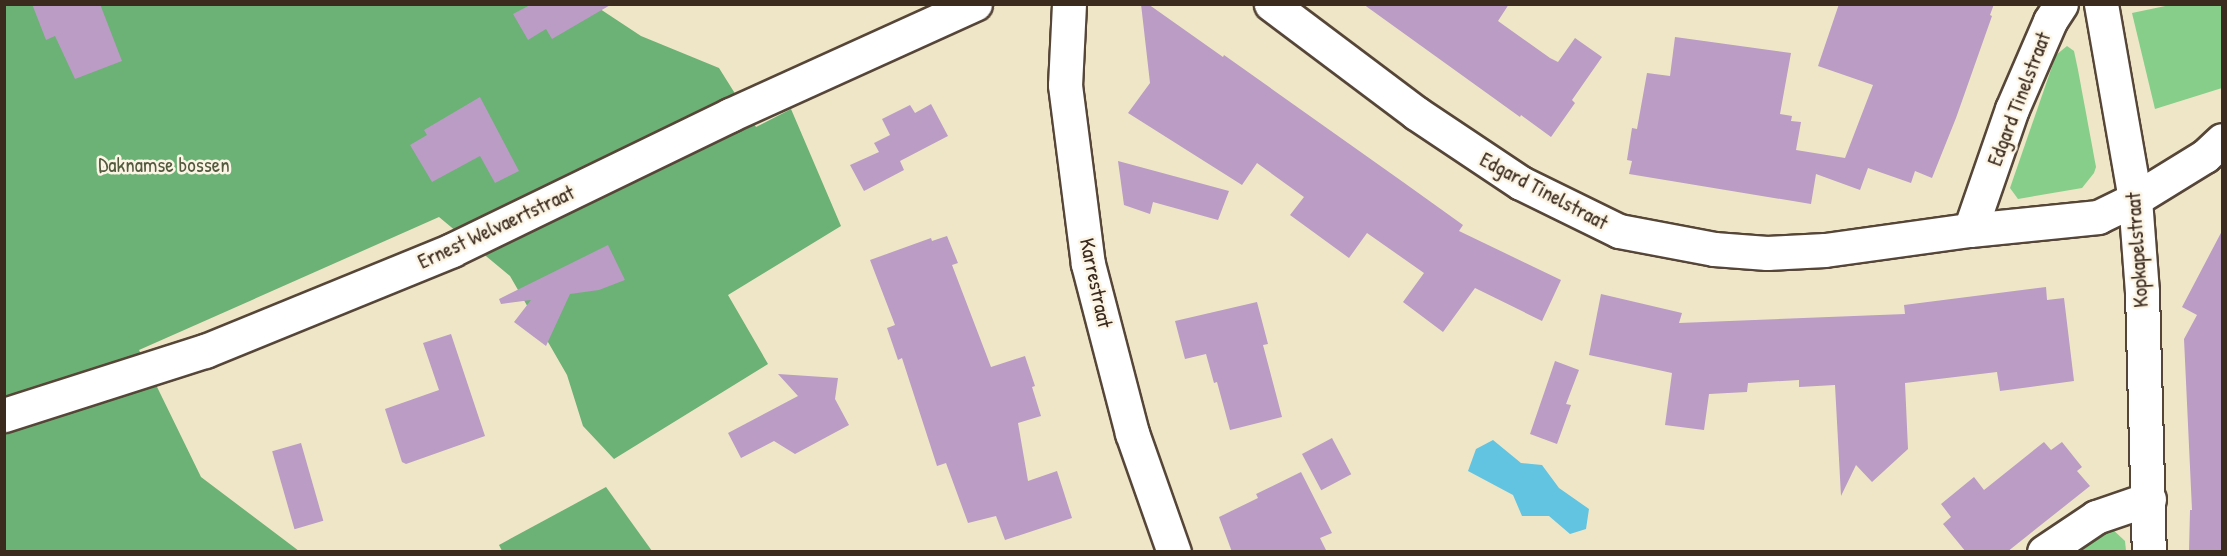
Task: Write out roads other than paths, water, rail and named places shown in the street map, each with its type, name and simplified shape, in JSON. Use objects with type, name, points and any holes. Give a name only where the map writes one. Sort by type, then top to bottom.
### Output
[{"type":"street","name":"Ernest Welvaertstraat","points":[[4,415],[205,351],[452,250],[730,115],[975,4]]},
{"type":"street","name":"Karrestraat","points":[[1069,4],[1065,85],[1088,264],[1132,433],[1174,552]]},
{"type":"street","name":"Edgard Tinelstraat","points":[[1970,230],[2012,109],[2050,21],[2061,4]]},
{"type":"street","name":"Kopkapelstraat","points":[[2101,4],[2135,199],[2142,292],[2149,552]]},
{"type":"street","name":"Edgard Tinelstraat","points":[[1280,7],[1416,113],[1513,178],[1566,207],[1619,231],[1714,249],[1767,253],[1825,250],[1970,230],[2098,217],[2135,199],[2205,156],[2223,140]]},
{"type":"street","points":[[2044,552],[2096,517],[2149,499]]},
{"type":"water","points":[[1493,440],[1521,463],[1542,465],[1559,488],[1589,509],[1586,529],[1570,534],[1549,516],[1522,516],[1513,495],[1468,471],[1476,449]]},
{"type":"park label","name":"Daknamse bossen","points":[[164,165]]}]
